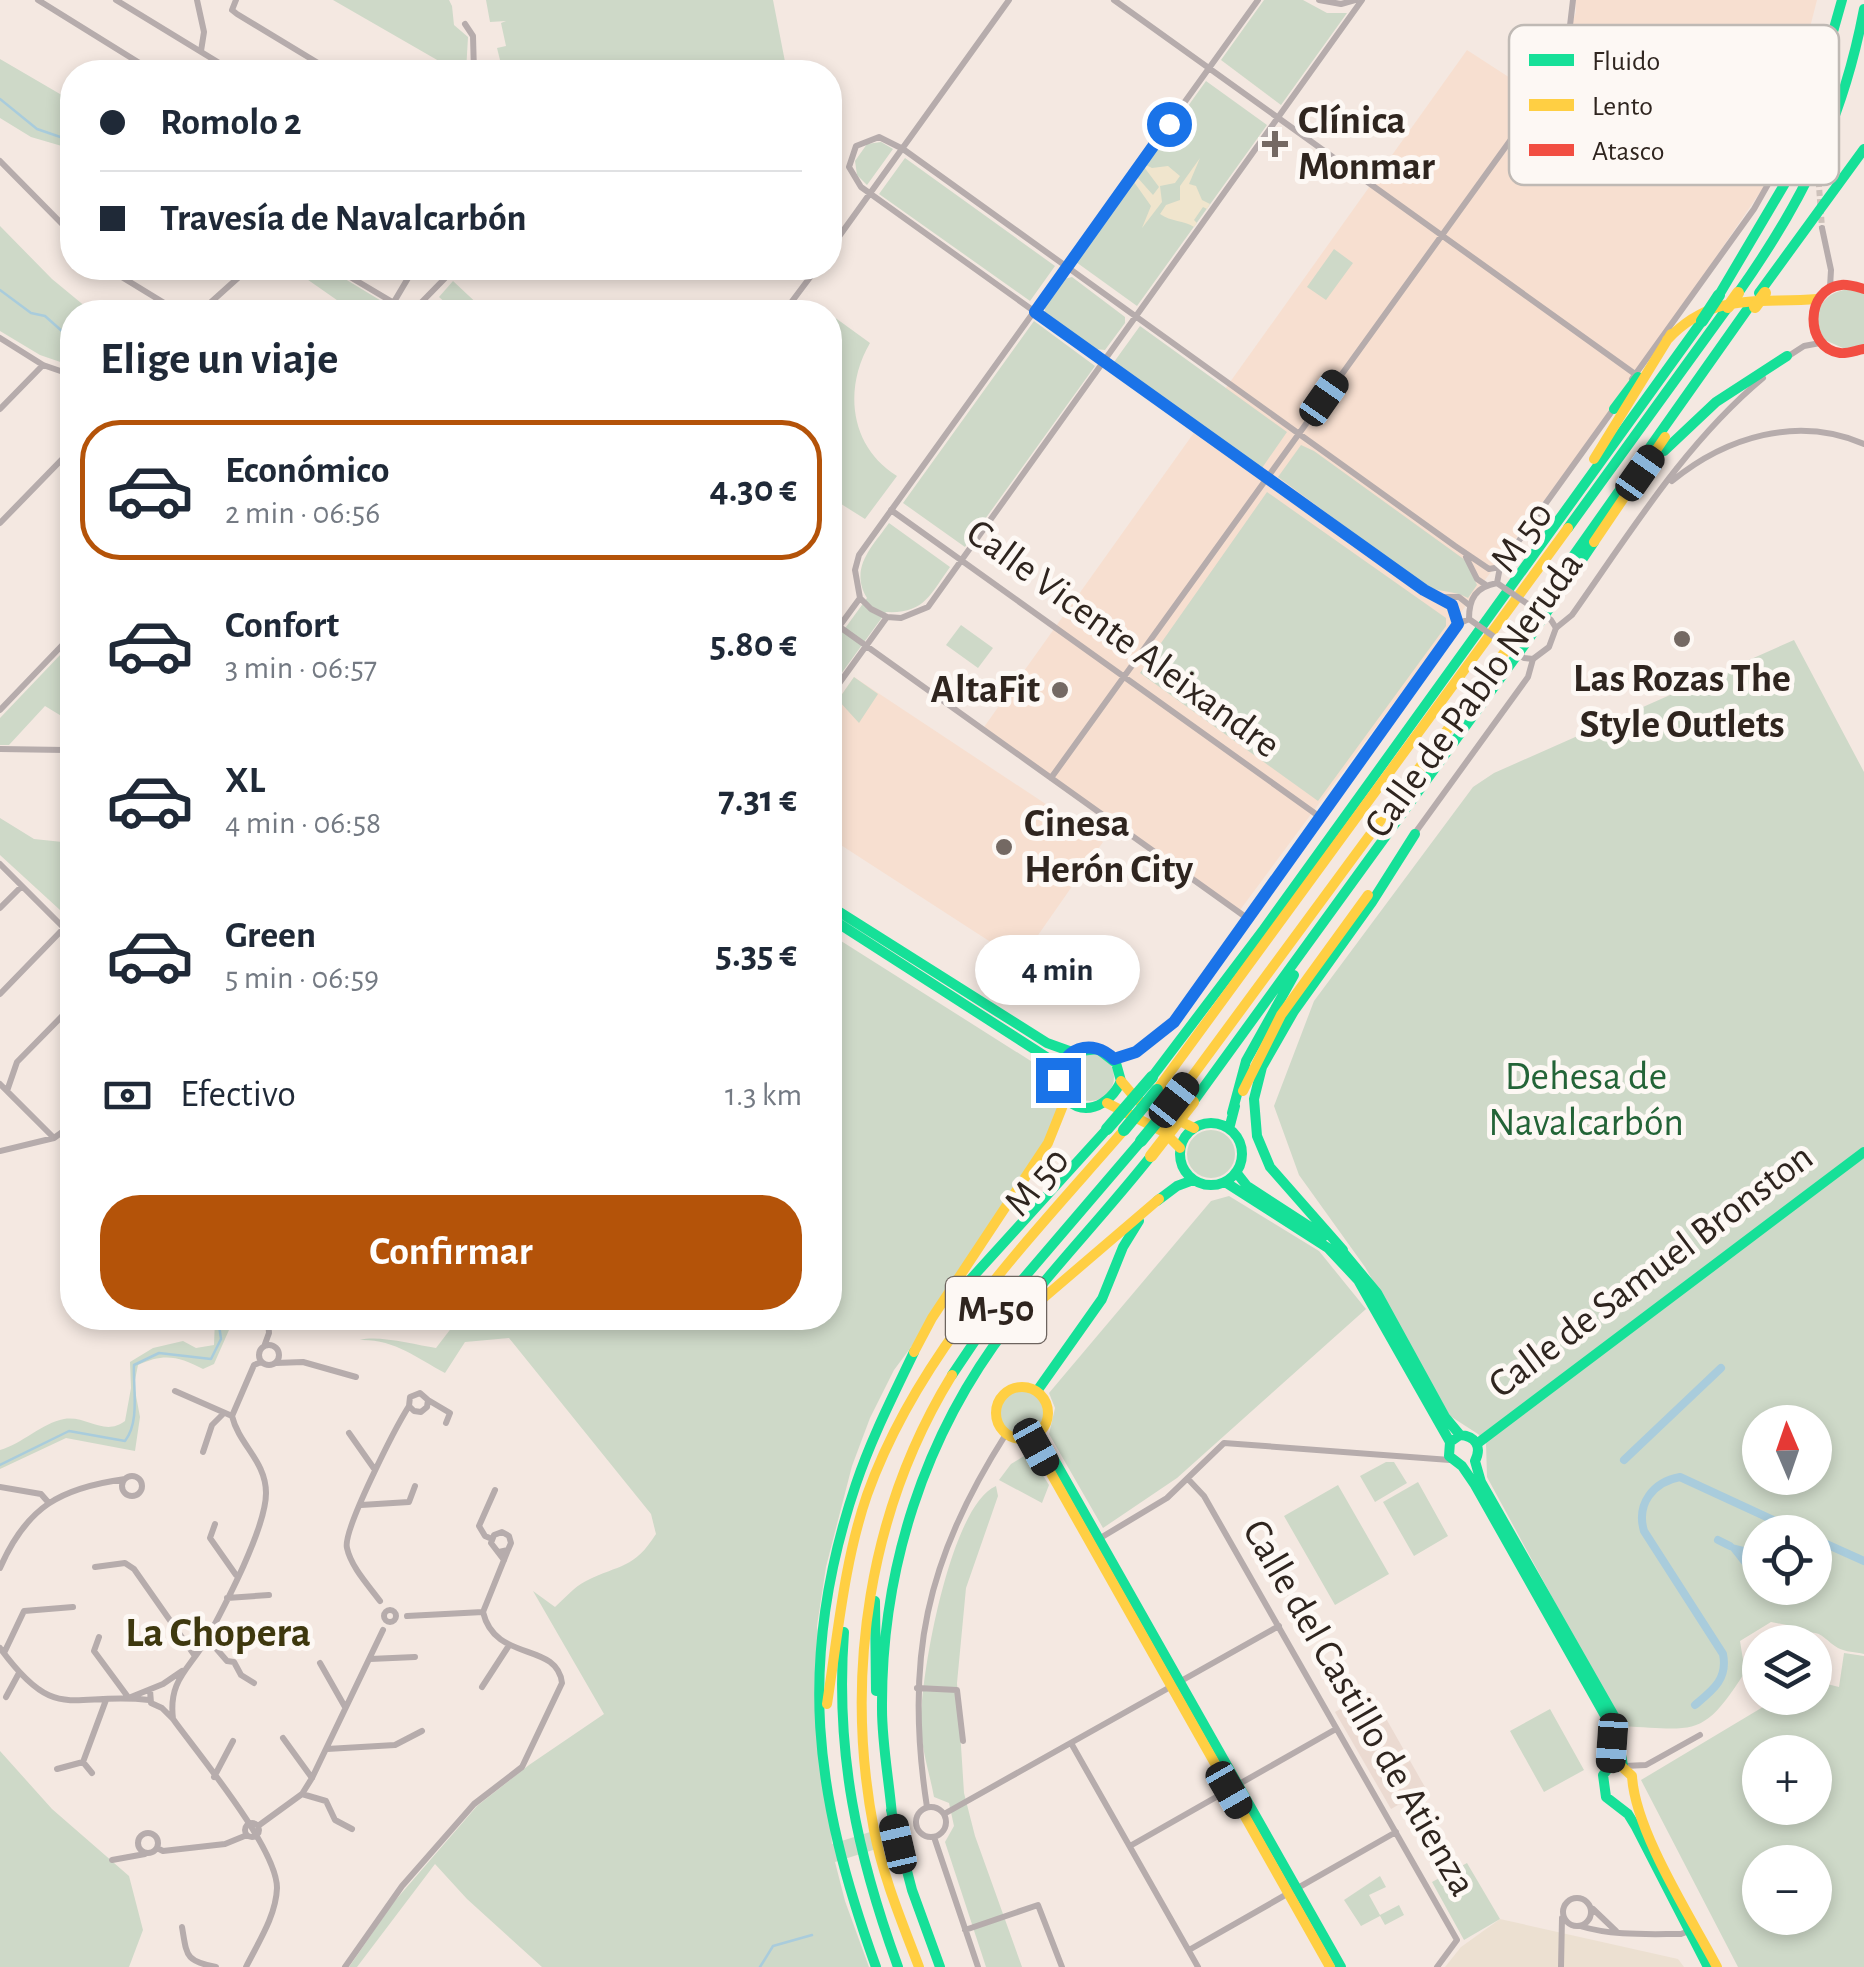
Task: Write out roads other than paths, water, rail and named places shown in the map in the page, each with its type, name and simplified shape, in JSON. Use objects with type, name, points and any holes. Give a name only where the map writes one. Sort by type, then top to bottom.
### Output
[{"type":"main road","points":[[1836,25],[1844,0]]},
{"type":"main road","name":"M 50","points":[[1839,111],[1850,80],[1864,9]]},
{"type":"main road","name":"M-50","points":[[919,1967],[874,1828],[864,1771],[860,1686],[871,1582],[891,1505],[932,1408],[977,1334],[1142,1141],[1235,1022],[1864,152]]},
{"type":"main road","points":[[900,1382],[926,1339],[984,1262],[1154,1083],[1702,321],[1784,185]]},
{"type":"main road","name":"M 50","points":[[887,1455],[935,1360],[972,1307],[1124,1130],[1154,1083],[1273,935],[1783,230],[1807,185]]},
{"type":"main road","points":[[1864,288],[1849,284],[1830,288],[1817,299],[1812,311],[1812,325],[1820,343],[1841,354],[1864,349]]},
{"type":"main road","points":[[1614,409],[1692,314],[1714,305],[1817,299]]},
{"type":"main road","points":[[1548,611],[1757,300]]},
{"type":"main road","points":[[1533,558],[1672,334]]},
{"type":"main road","points":[[893,1819],[882,1708],[886,1626],[894,1568],[909,1513],[960,1398],[1008,1326],[1193,1102],[1664,451],[1716,402],[1788,356]]},
{"type":"main road","points":[[1415,834],[1294,1012],[1262,1067],[1254,1100],[1257,1136],[1270,1166],[1377,1293],[1445,1417],[1457,1452]]},
{"type":"main road","name":"Calle de Pablo Neruda","points":[[1229,1129],[1232,1113],[1280,1015],[1415,834]]},
{"type":"main road","points":[[1232,1113],[1236,1088],[1259,1032],[1380,844]]},
{"type":"main road","points":[[842,914],[1047,1044],[1072,1052],[1090,1046],[1108,1052],[1120,1081],[1138,1100],[1194,1128]]},
{"type":"main road","points":[[842,926],[1051,1060],[1059,1072],[1066,1098],[1086,1108],[1107,1103],[1120,1081]]},
{"type":"main road","points":[[1059,1072],[1072,1052]]},
{"type":"main road","points":[[876,1967],[840,1862],[819,1722],[826,1605],[836,1550],[875,1432],[929,1323],[1054,1134],[1066,1098]]},
{"type":"main road","points":[[1107,1103],[1164,1132],[1180,1148],[1183,1168],[1193,1180],[1209,1186],[1225,1182],[1236,1172],[1242,1154],[1241,1144],[1229,1129],[1210,1123],[1194,1128],[1180,1148]]},
{"type":"main road","name":"Calle de Samuel Bronston","points":[[1478,1443],[1864,1152]]},
{"type":"main road","points":[[1236,1172],[1247,1186],[1342,1250]]},
{"type":"main road","points":[[960,1398],[1044,1296],[1158,1199],[1193,1180]]},
{"type":"main road","points":[[1225,1182],[1328,1248],[1358,1280],[1457,1452],[1482,1482],[1614,1716],[1619,1766],[1634,1791],[1649,1838],[1718,1967]]},
{"type":"main road","points":[[1037,1391],[1102,1299],[1123,1247],[1158,1199]]},
{"type":"main road","points":[[1022,1386],[1037,1391],[1047,1404],[1048,1420],[1035,1435],[1022,1440],[1006,1434],[997,1421],[1000,1398],[1022,1386]]},
{"type":"main road","points":[[1035,1435],[1292,1890],[1341,1967]]},
{"type":"main road","points":[[1470,1436],[1478,1443],[1479,1452],[1457,1452],[1470,1436]]},
{"type":"main road","points":[[828,1796],[826,1723],[850,1554],[868,1492],[887,1455]]},
{"type":"main road","name":"M-50","points":[[887,1455],[856,1556],[842,1648],[841,1726],[854,1834],[898,1967]]},
{"type":"main road","points":[[891,1505],[874,1616],[880,1747],[898,1844],[940,1967]]},
{"type":"main road","points":[[1619,1766],[1606,1769],[1602,1784],[1606,1797],[1636,1827],[1708,1967]]},
{"type":"main road","points":[[1618,1806],[1634,1791]]},
{"type":"main road","points":[[1292,1890],[1330,1967]]},
{"type":"street","points":[[38,0],[135,60]]},
{"type":"street","points":[[116,0],[215,60]]},
{"type":"street","points":[[197,0],[204,32],[201,51]]},
{"type":"street","points":[[236,0],[232,10],[237,14],[313,60]]},
{"type":"street","points":[[842,232],[1009,0]]},
{"type":"street","points":[[1114,0],[1635,374]]},
{"type":"street","points":[[1258,0],[856,562],[860,598],[871,609],[886,617],[902,618],[928,606],[1358,0]]},
{"type":"street","points":[[1319,0],[1341,4],[1358,0]]},
{"type":"street","points":[[1571,25],[1573,0]]},
{"type":"street","points":[[1839,25],[1844,0]]},
{"type":"street","points":[[465,24],[473,36],[474,60]]},
{"type":"street","points":[[1458,624],[1452,605],[870,193],[851,175],[849,160],[854,148],[878,138],[903,150],[1454,546],[1489,569],[1500,567]]},
{"type":"street","points":[[1051,778],[1509,141]]},
{"type":"street","points":[[0,161],[60,222]]},
{"type":"street","name":"Calle de Pablo Neruda","points":[[1114,1059],[1136,1052],[1174,1022],[1458,624],[1469,619],[1474,593],[1497,583],[1500,567],[1767,185]]},
{"type":"street","points":[[1822,228],[1831,270],[1830,288]]},
{"type":"street","points":[[126,280],[159,300]]},
{"type":"street","points":[[213,300],[236,280]]},
{"type":"street","points":[[355,280],[389,300]]},
{"type":"street","points":[[423,300],[443,280]]},
{"type":"street","points":[[0,338],[43,365],[60,371]]},
{"type":"street","name":"Calle de Pablo Neruda","points":[[1415,834],[1528,678],[1533,660],[1550,647],[1556,628],[1572,615],[1715,421],[1788,356],[1804,346],[1820,343]]},
{"type":"street","points":[[0,409],[43,365]]},
{"type":"street","points":[[1663,488],[1696,461],[1756,434],[1801,430],[1847,436],[1864,444]]},
{"type":"street","points":[[0,523],[60,461]]},
{"type":"street","name":"Calle Vicente Aleixandre","points":[[890,510],[1320,817]]},
{"type":"street","points":[[1454,546],[1469,559],[1477,579],[1486,585]]},
{"type":"street","points":[[1497,583],[1551,620],[1556,628]]},
{"type":"street","points":[[1437,598],[1459,597],[1469,605]]},
{"type":"street","points":[[842,623],[860,598]]},
{"type":"street","points":[[842,679],[886,617]]},
{"type":"street","points":[[1469,619],[1524,658],[1533,660]]},
{"type":"street","points":[[842,629],[1247,918]]},
{"type":"street","points":[[0,710],[60,647]]},
{"type":"street","points":[[0,748],[60,750]]},
{"type":"street","points":[[0,864],[60,924]]},
{"type":"street","points":[[0,908],[22,886]]},
{"type":"street","points":[[0,994],[60,932]]},
{"type":"street","points":[[54,1138],[3,1088],[17,1062],[60,1018]]},
{"type":"street","points":[[0,1151],[60,1134]]},
{"type":"street","points":[[268,1330],[258,1354],[261,1362],[303,1362],[356,1376]]},
{"type":"street","points":[[264,1346],[278,1349],[276,1363]]},
{"type":"street","points":[[202,1452],[212,1425],[228,1415],[254,1366],[261,1362]]},
{"type":"street","points":[[128,1698],[163,1684],[195,1656],[237,1576],[260,1522],[266,1493],[260,1464],[228,1415],[175,1391]]},
{"type":"street","points":[[390,1617],[347,1549],[348,1530],[410,1397],[423,1394],[450,1414],[446,1423]]},
{"type":"street","points":[[409,1406],[421,1412],[428,1400]]},
{"type":"street","points":[[349,1433],[376,1471]]},
{"type":"street","points":[[927,1806],[918,1744],[917,1688],[923,1630],[949,1539],[972,1489],[1006,1434]]},
{"type":"street","points":[[1095,1541],[1167,1498],[1224,1443],[1430,1458],[1457,1452]]},
{"type":"street","points":[[0,1568],[20,1528],[48,1502],[94,1483],[125,1479]]},
{"type":"street","name":"Calle del Castillo de Atienza","points":[[1188,1479],[1204,1496],[1457,1940],[1437,1967]]},
{"type":"street","points":[[360,1504],[408,1502],[415,1486]]},
{"type":"street","points":[[0,1487],[41,1494],[48,1502]]},
{"type":"street","points":[[492,1539],[478,1526],[495,1490]]},
{"type":"street","points":[[215,1524],[210,1538],[237,1576]]},
{"type":"street","points":[[345,1967],[402,1886],[474,1804],[522,1768],[562,1683],[561,1672],[554,1663],[508,1647],[486,1622],[483,1612],[511,1539],[506,1533],[498,1533],[492,1539],[492,1547],[502,1556]]},
{"type":"street","points":[[95,1567],[125,1563],[134,1569],[195,1656]]},
{"type":"street","points":[[227,1598],[269,1595]]},
{"type":"street","points":[[73,1607],[24,1611],[2,1650],[30,1684],[58,1700],[150,1700],[173,1719],[269,1855],[276,1889],[271,1914],[246,1967]]},
{"type":"street","points":[[390,1617],[483,1612]]},
{"type":"street","points":[[256,1836],[258,1826],[302,1794],[312,1778],[390,1617]]},
{"type":"street","points":[[944,1814],[1279,1626]]},
{"type":"street","points":[[99,1637],[94,1651],[128,1698]]},
{"type":"street","points":[[207,1638],[227,1661],[234,1662],[241,1676],[254,1683]]},
{"type":"street","points":[[482,1687],[508,1647]]},
{"type":"street","points":[[370,1659],[415,1657]]},
{"type":"street","points":[[320,1663],[346,1708]]},
{"type":"street","points":[[173,1719],[172,1692],[182,1671]]},
{"type":"street","points":[[6,1697],[19,1673]]},
{"type":"street","points":[[163,1684],[172,1692]]},
{"type":"street","points":[[917,1688],[957,1690],[962,1741]]},
{"type":"street","points":[[150,1690],[150,1700]]},
{"type":"street","points":[[83,1762],[106,1700]]},
{"type":"street","points":[[162,1708],[171,1702]]},
{"type":"street","points":[[1130,1846],[1336,1730]]},
{"type":"street","points":[[326,1749],[394,1744],[422,1731]]},
{"type":"street","points":[[1619,1766],[1646,1765],[1700,1735]]},
{"type":"street","points":[[283,1738],[312,1778]]},
{"type":"street","points":[[214,1777],[233,1742]]},
{"type":"street","points":[[1072,1743],[1198,1967]]},
{"type":"street","points":[[57,1769],[83,1762]]},
{"type":"street","points":[[83,1762],[92,1773]]},
{"type":"street","points":[[1634,1791],[1646,1765]]},
{"type":"street","points":[[302,1794],[326,1802],[335,1820],[352,1829]]},
{"type":"street","points":[[927,1806],[944,1814],[945,1828],[934,1837],[923,1835],[916,1827],[917,1814],[927,1806]]},
{"type":"street","points":[[248,1824],[258,1826]]},
{"type":"street","points":[[246,1835],[248,1824]]},
{"type":"street","points":[[1188,1950],[1396,1832]]},
{"type":"street","points":[[146,1854],[138,1842],[146,1834],[156,1837],[157,1848]]},
{"type":"street","points":[[157,1848],[163,1851],[226,1844],[246,1835],[256,1836]]},
{"type":"street","points":[[934,1837],[978,1967]]},
{"type":"street","points":[[112,1860],[157,1848]]},
{"type":"street","points":[[1561,1967],[1562,1915],[1567,1901],[1581,1898],[1618,1932]]},
{"type":"street","points":[[965,1930],[1038,1905],[1062,1967]]},
{"type":"street","points":[[1561,1944],[1590,1918],[1590,1906]]},
{"type":"street","points":[[1562,1915],[1572,1926],[1598,1931],[1688,1932]]},
{"type":"street","points":[[182,1927],[186,1955],[194,1962],[216,1967]]},
{"type":"water","points":[[1732,1544],[1742,1546],[1742,1565],[1729,1548]]},
{"type":"waterway","points":[[0,99],[37,129],[60,137]]},
{"type":"waterway","points":[[0,290],[60,329]]},
{"type":"waterway","points":[[0,1465],[69,1431],[125,1441],[133,1424],[134,1365],[159,1353],[211,1359],[221,1339],[220,1330]]},
{"type":"waterway","points":[[1624,1460],[1721,1368]]},
{"type":"waterway","points":[[1695,1705],[1721,1677],[1723,1654],[1644,1531],[1645,1503],[1655,1489],[1680,1477],[1762,1515]]},
{"type":"waterway","points":[[1718,1540],[1730,1546]]},
{"type":"waterway","points":[[1832,1547],[1864,1561]]},
{"type":"waterway","points":[[760,1967],[773,1946],[812,1935]]},
{"type":"tunnel","points":[[1819,185],[1822,228]]},
{"type":"place","name":"Clínica Monmar","points":[[1275,144]]},
{"type":"place","name":"Las Rozas The Style Outlets","points":[[1682,639]]},
{"type":"place","name":"AltaFit","points":[[1060,690]]},
{"type":"place","name":"Cinesa Herón City","points":[[1004,847]]},
{"type":"district","name":"La Chopera","points":[[218,1633]]},
{"type":"park label","name":"Dehesa de Navalcarbón","points":[[1586,1100]]}]
